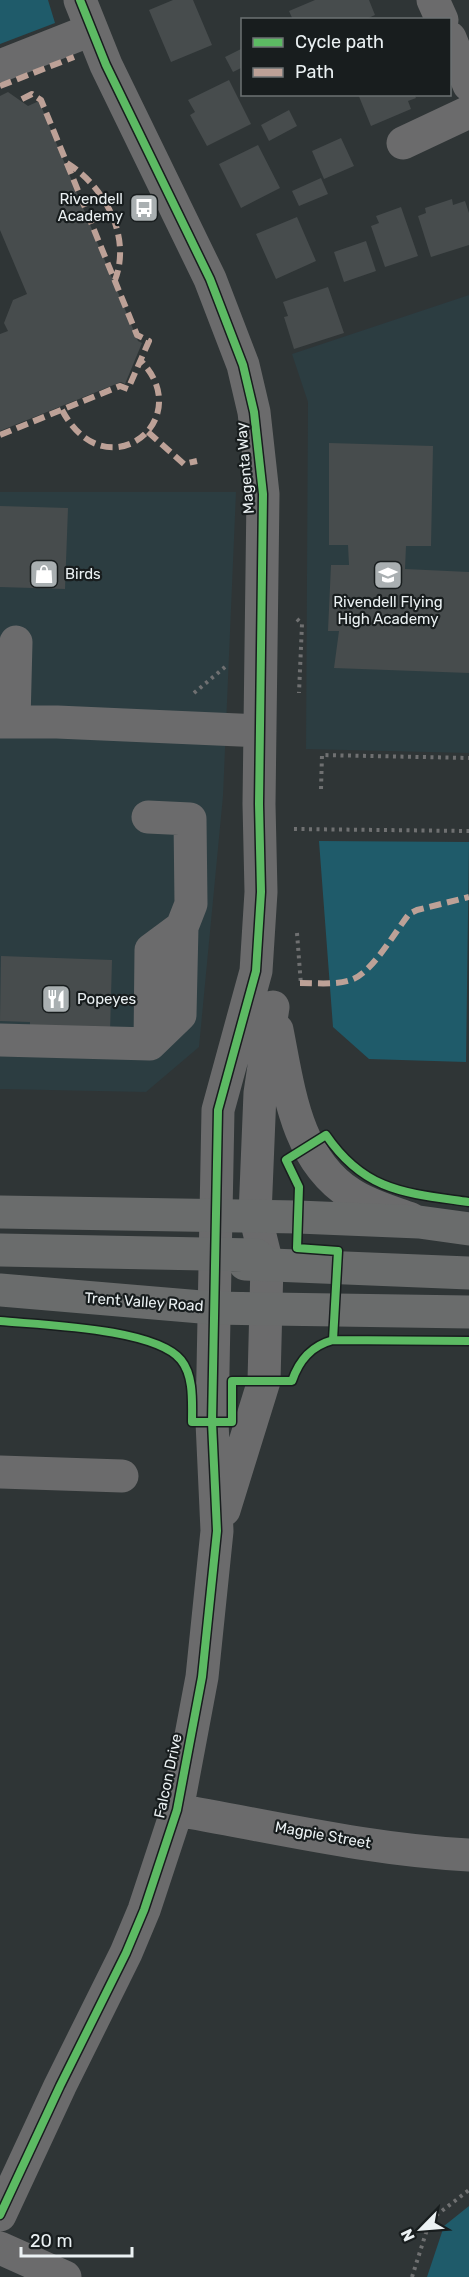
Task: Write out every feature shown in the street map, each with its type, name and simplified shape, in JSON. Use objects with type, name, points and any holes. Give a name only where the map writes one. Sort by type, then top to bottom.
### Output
[{"type":"main road","points":[[0,1212],[255,1215],[419,1222],[469,1229]]},
{"type":"main road","points":[[0,1250],[256,1255],[267,1264],[469,1273]]},
{"type":"main road","name":"Trent Valley Road","points":[[0,1290],[213,1308],[469,1312]]},
{"type":"street","name":"Magenta Way","points":[[80,0],[91,30],[210,279],[232,336],[248,386],[263,494],[260,730],[261,892],[256,971],[218,1110],[215,1214]]},
{"type":"street","points":[[433,0],[440,18]]},
{"type":"street","points":[[0,66],[91,30]]},
{"type":"street","points":[[451,40],[469,85]]},
{"type":"street","points":[[403,143],[469,112]]},
{"type":"street","points":[[16,642],[7,721],[260,730]]},
{"type":"street","points":[[0,1040],[150,1044],[180,1015],[182,927],[191,904],[190,819],[148,817]]},
{"type":"street","points":[[256,971],[273,1007],[291,1101],[305,1139],[315,1157],[328,1176],[352,1195],[419,1222]]},
{"type":"street","name":"Falcon Drive","points":[[217,1531],[264,1381],[267,1264],[255,1215],[260,1093],[273,1007]]},
{"type":"street","name":"Falcon Drive","points":[[0,2215],[130,1943],[177,1810],[202,1677],[217,1531],[212,1422],[215,1214]]},
{"type":"street","points":[[0,1472],[122,1476]]},
{"type":"street","name":"Magpie Street","points":[[177,1810],[375,1845],[469,1855]]},
{"type":"street","points":[[0,2248],[65,2277]]},
{"type":"path","points":[[321,789],[322,755],[469,758]]},
{"type":"path","points":[[321,822],[321,829]]},
{"type":"path","points":[[290,829],[469,831]]},
{"type":"path","points":[[412,2277],[430,2220],[469,2190]]},
{"type":"shaded area","points":[[0,0],[48,0],[55,23],[0,44]]},
{"type":"shaded area","name":"Rivendell Flying High Academy","points":[[469,295],[469,753],[306,749],[308,402],[292,354]]},
{"type":"shaded area","points":[[0,492],[236,492],[223,796],[199,1047],[146,1092],[0,1089]]},
{"type":"shaded area","points":[[319,841],[469,842],[466,1062],[369,1059],[333,1027]]},
{"type":"shaded area","points":[[469,2206],[469,2277],[427,2277],[444,2226]]},
{"type":"building","points":[[173,0],[193,0],[212,45],[171,62],[149,10]]},
{"type":"building","points":[[315,0],[369,0],[375,15],[368,18],[292,18],[289,11]]},
{"type":"building","points":[[241,49],[241,68],[233,72],[225,57]]},
{"type":"building","points":[[229,80],[251,124],[207,146],[190,115],[195,112],[188,100]]},
{"type":"building","points":[[8,92],[28,106],[39,101],[138,341],[142,343],[125,384],[121,382],[0,431],[0,334],[8,331],[4,323],[13,300],[27,294],[0,230],[0,96]]},
{"type":"building","points":[[359,96],[415,96],[416,98],[408,101],[411,109],[371,126]]},
{"type":"building","points":[[289,110],[297,126],[269,141],[261,125]]},
{"type":"building","points":[[341,138],[354,166],[324,179],[312,151]]},
{"type":"building","points":[[258,145],[280,188],[241,208],[219,164]]},
{"type":"building","points":[[321,178],[328,194],[299,206],[292,191]]},
{"type":"building","points":[[452,199],[453,205],[465,201],[469,213],[469,245],[431,257],[418,216],[426,213],[425,208]]},
{"type":"building","points":[[401,207],[418,256],[385,267],[371,226],[379,223],[376,216]]},
{"type":"building","points":[[297,217],[316,261],[276,279],[256,234]]},
{"type":"building","points":[[366,241],[376,271],[344,282],[334,252]]},
{"type":"building","points":[[328,287],[344,333],[294,349],[284,317],[288,316],[283,302]]},
{"type":"building","name":"Rivendell Flying High Academy","points":[[329,443],[433,446],[431,546],[406,546],[405,569],[469,572],[469,673],[334,668],[339,631],[328,631],[331,565],[349,565],[348,545],[329,545]]},
{"type":"building","points":[[0,506],[68,508],[65,589],[0,587]]},
{"type":"building","name":"Popeyes","points":[[1,956],[112,960],[110,1033],[30,1031],[30,1022],[0,1021]]},
{"type":"marked path","points":[[0,86],[74,57]]},
{"type":"marked path","points":[[0,435],[120,386],[128,389],[149,341],[137,335],[41,100],[32,94],[20,100]]},
{"type":"marked path","points":[[67,163],[92,185],[111,214],[120,246],[115,280]]},
{"type":"marked path","points":[[62,410],[80,434],[101,446],[121,447],[139,439],[153,424],[159,405],[156,383],[141,361]]},
{"type":"marked path","points":[[148,432],[184,464],[197,461]]},
{"type":"marked path","points":[[300,983],[345,982],[359,976],[375,961],[409,914],[469,897]]},
{"type":"cycle path","points":[[0,2215],[60,2086],[126,1953],[144,1910],[177,1810],[202,1677],[217,1531],[212,1422],[218,1110],[256,971],[261,892],[259,804],[263,494],[254,412],[243,365],[210,279],[106,65],[80,0]]},
{"type":"cycle path","points":[[333,1340],[338,1251],[297,1248],[299,1187],[286,1160],[326,1135],[341,1154],[372,1179],[406,1192],[469,1202]]},
{"type":"cycle path","points":[[0,1321],[96,1330],[148,1341],[167,1349],[181,1360],[188,1374],[192,1422],[232,1422],[232,1381],[292,1381],[302,1360],[318,1346],[333,1340],[469,1341]]},
{"type":"place","name":"Rivendell Academy","points":[[144,208]]},
{"type":"place","name":"Birds","points":[[44,574]]},
{"type":"place","name":"Rivendell Flying High Academy","points":[[388,575]]},
{"type":"place","name":"Popeyes","points":[[56,999]]}]
